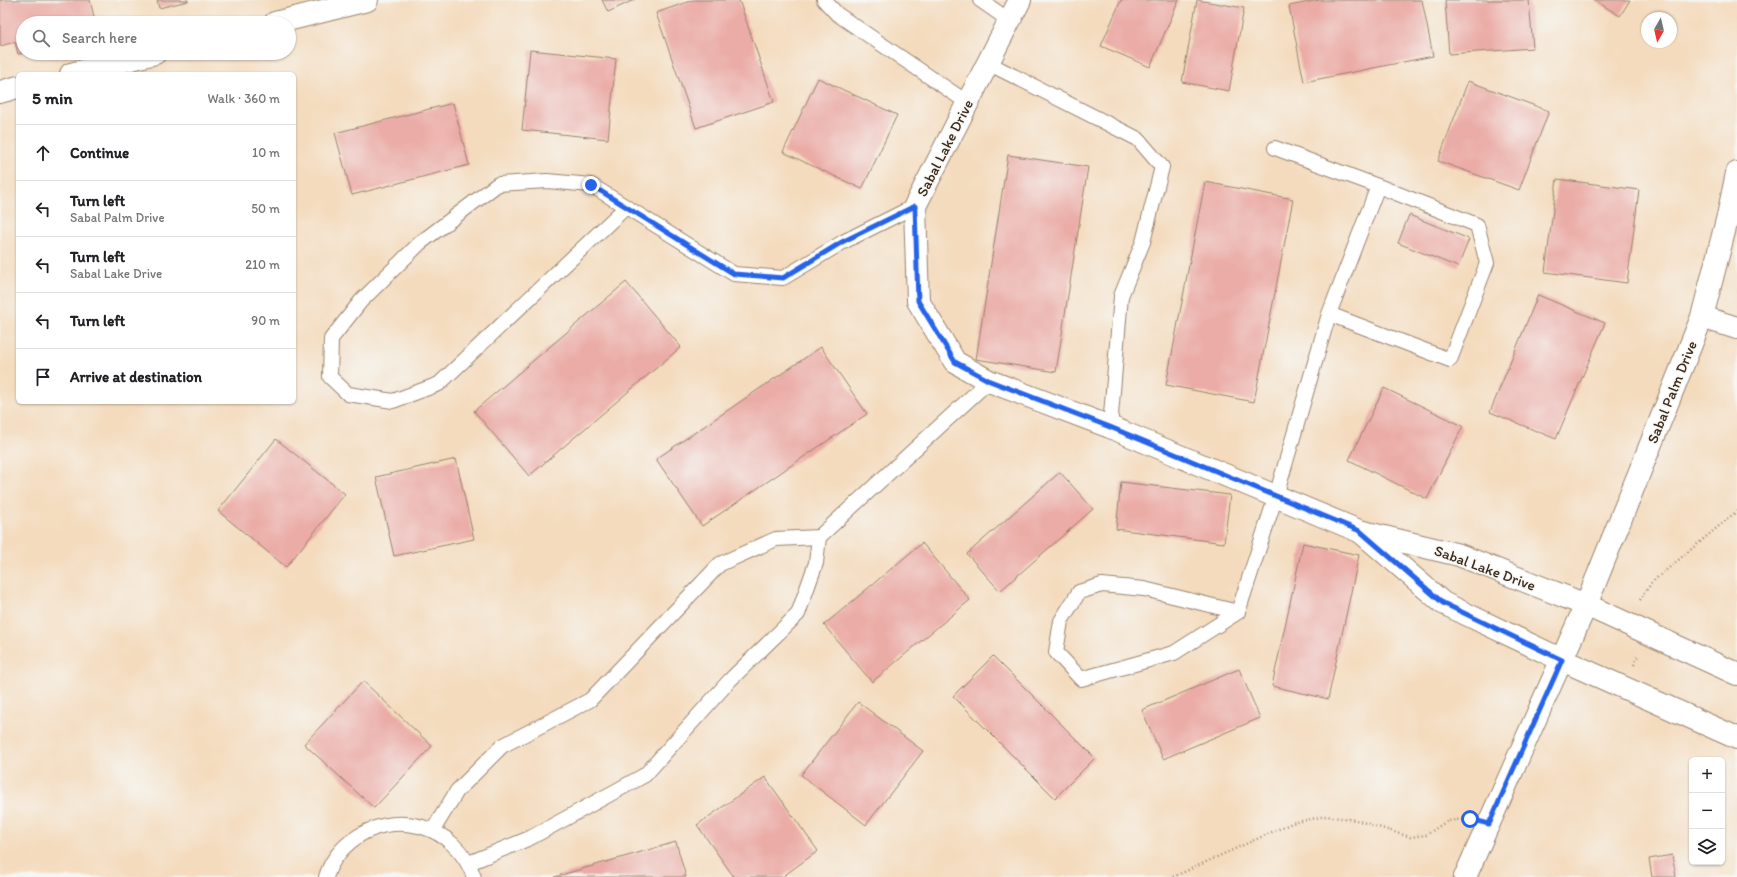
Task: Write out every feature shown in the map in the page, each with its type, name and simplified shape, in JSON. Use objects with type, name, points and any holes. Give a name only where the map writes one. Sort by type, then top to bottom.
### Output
[{"type":"street","points":[[296,18],[368,0]]},
{"type":"street","name":"Sabal Lake Drive","points":[[1020,0],[915,206],[918,301],[955,362],[990,381],[1110,427],[1360,531],[1459,555],[1586,605]]},
{"type":"street","points":[[79,72],[127,60]]},
{"type":"street","points":[[0,92],[16,88]]},
{"type":"street","name":"Sabal Palm Drive","points":[[1465,877],[1586,605],[1702,317],[1728,216],[1737,173]]},
{"type":"street","points":[[1702,317],[1737,328]]},
{"type":"street","name":"Sabal Lake Drive","points":[[1360,531],[1443,603],[1562,660]]},
{"type":"street","points":[[1586,605],[1737,674]]},
{"type":"street","points":[[1562,660],[1737,738]]},
{"type":"lane","points":[[824,0],[836,14],[968,103]]},
{"type":"lane","points":[[980,0],[1010,21]]},
{"type":"lane","points":[[988,62],[1138,139],[1162,167],[1143,242],[1121,296],[1110,427]]},
{"type":"lane","points":[[1275,148],[1477,225],[1487,263],[1450,360],[1329,314]]},
{"type":"lane","points":[[626,207],[439,384],[393,401],[348,394],[330,377],[331,339],[361,302],[420,243],[498,184],[547,181],[591,185],[734,274],[783,278],[842,242],[915,206]]},
{"type":"lane","points":[[1238,612],[1144,589],[1102,585],[1079,592],[1061,621],[1056,652],[1081,679],[1174,653],[1238,612],[1276,496],[1329,314],[1378,186]]},
{"type":"lane","points":[[433,830],[457,791],[502,746],[590,700],[720,564],[776,539],[819,537],[990,381]]},
{"type":"lane","points":[[469,863],[530,838],[644,775],[730,680],[798,614],[816,563],[819,537]]},
{"type":"lane","points":[[326,877],[328,870],[341,849],[360,833],[384,825],[408,823],[433,830],[453,844],[469,863],[474,877]]},
{"type":"path","points":[[1640,600],[1652,582],[1737,511]]},
{"type":"path","points":[[1632,668],[1640,648]]},
{"type":"path","points":[[1173,877],[1292,823],[1326,816],[1356,820],[1410,837],[1426,835],[1447,821],[1470,819],[1489,824]]},
{"type":"building","points":[[0,0],[90,0],[94,16],[16,16],[16,46],[15,42],[0,46]]},
{"type":"building","points":[[157,0],[188,0],[188,1],[159,8]]},
{"type":"building","points":[[602,0],[634,0],[608,12]]},
{"type":"building","points":[[693,0],[739,0],[774,102],[696,128],[656,13]]},
{"type":"building","points":[[1121,0],[1179,0],[1150,67],[1101,46]]},
{"type":"building","points":[[1197,0],[1244,8],[1229,91],[1182,82]]},
{"type":"building","points":[[1319,0],[1422,0],[1433,56],[1304,82],[1289,6]]},
{"type":"building","points":[[1445,0],[1529,0],[1533,48],[1449,54]]},
{"type":"building","points":[[1594,0],[1630,0],[1620,16]]},
{"type":"building","points":[[530,50],[616,59],[608,139],[522,130]]},
{"type":"building","points":[[818,78],[897,115],[862,189],[783,152]]},
{"type":"building","points":[[1468,81],[1549,111],[1519,190],[1438,161]]},
{"type":"building","points":[[453,103],[469,165],[352,195],[335,133]]},
{"type":"building","points":[[1008,155],[1088,167],[1056,372],[976,359]]},
{"type":"building","points":[[1557,179],[1639,190],[1627,283],[1545,272]]},
{"type":"building","points":[[1205,182],[1293,199],[1254,402],[1166,385]]},
{"type":"building","points":[[1409,215],[1469,239],[1458,267],[1398,243]]},
{"type":"building","points":[[626,282],[681,347],[529,476],[474,411]]},
{"type":"building","points":[[1538,295],[1605,323],[1556,439],[1490,412]]},
{"type":"building","points":[[821,347],[867,414],[702,526],[656,459]]},
{"type":"building","points":[[1384,388],[1463,426],[1427,499],[1349,460]]},
{"type":"building","points":[[276,439],[345,494],[286,567],[218,511]]},
{"type":"building","points":[[456,459],[474,539],[394,556],[376,477]]},
{"type":"building","points":[[1060,472],[1093,509],[1000,591],[967,554]]},
{"type":"building","points":[[1121,482],[1230,495],[1224,543],[1116,529]]},
{"type":"building","points":[[922,543],[970,600],[872,682],[824,625]]},
{"type":"building","points":[[1303,543],[1359,555],[1328,699],[1272,686]]},
{"type":"building","points":[[993,656],[1095,758],[1055,798],[953,696]]},
{"type":"building","points":[[1239,669],[1260,718],[1163,759],[1142,710]]},
{"type":"building","points":[[363,681],[432,746],[374,808],[304,744]]},
{"type":"building","points":[[858,702],[923,751],[866,825],[801,775]]},
{"type":"building","points":[[765,777],[818,851],[782,877],[734,877],[697,825]]},
{"type":"building","points":[[676,842],[686,877],[554,877]]},
{"type":"building","points":[[1672,855],[1676,877],[1652,877],[1649,859]]},
{"type":"route","points":[[591,185],[693,250],[734,274],[783,278],[842,242],[915,206],[918,301],[955,362],[990,381],[1110,427],[1360,531],[1443,603],[1562,660],[1489,824],[1470,819]]}]
